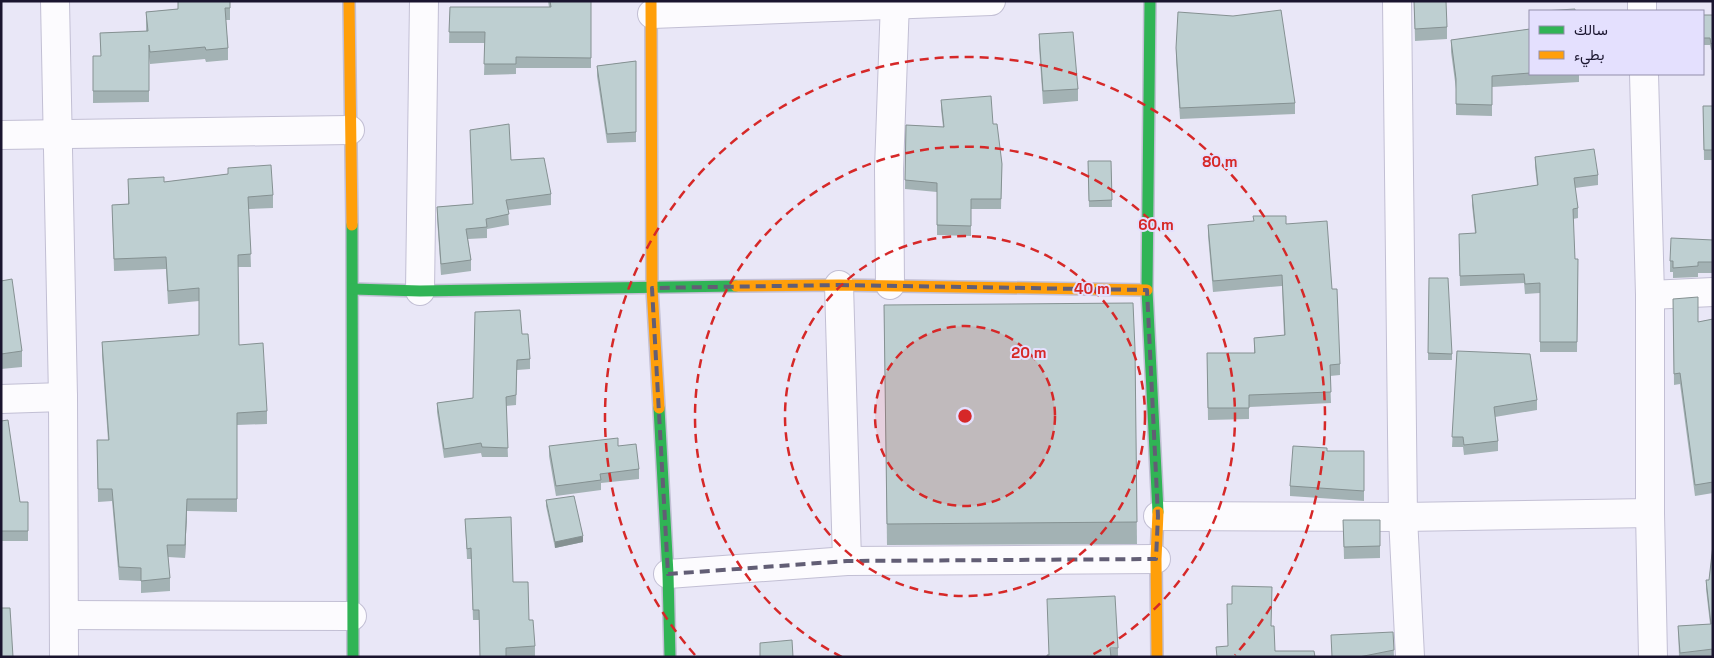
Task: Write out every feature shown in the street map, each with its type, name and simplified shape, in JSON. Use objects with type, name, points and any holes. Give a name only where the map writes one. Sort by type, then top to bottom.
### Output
[{"type":"street","points":[[56,1],[63,397],[64,657]]},
{"type":"street","points":[[349,1],[353,288],[353,657]]},
{"type":"street","points":[[420,291],[424,1]]},
{"type":"street","points":[[670,657],[668,574],[652,288],[652,8],[991,1]]},
{"type":"street","points":[[1150,1],[1147,290],[1158,516],[1156,559],[1157,657]]},
{"type":"street","points":[[1397,1],[1403,517],[1410,657]]},
{"type":"street","points":[[890,286],[889,169],[895,3]]},
{"type":"street","points":[[1644,75],[1650,295],[1650,513],[1653,657]]},
{"type":"street","points":[[1,135],[350,130]]},
{"type":"street","points":[[353,288],[420,291],[839,285],[1147,290]]},
{"type":"street","points":[[839,285],[847,561]]},
{"type":"street","points":[[1650,295],[1713,292]]},
{"type":"street","points":[[1,399],[63,397]]},
{"type":"street","points":[[1158,516],[1403,517],[1650,513]]},
{"type":"street","points":[[668,574],[847,561],[1156,559]]},
{"type":"street","points":[[64,615],[352,616]]},
{"type":"highlighted area","points":[[839,285],[1147,290],[1158,516],[1156,559],[847,561],[668,574],[652,288]]},
{"type":"building","points":[[178,1],[230,1],[230,8],[225,8],[228,48],[206,50],[205,47],[150,52],[149,45],[149,91],[93,91],[93,56],[101,56],[100,33],[148,31],[146,12],[178,9]]},
{"type":"building","points":[[550,1],[591,1],[591,58],[516,57],[516,64],[484,64],[485,32],[449,32],[450,7],[551,7]]},
{"type":"building","points":[[1414,1],[1446,1],[1447,27],[1415,29]]},
{"type":"building","points":[[1281,10],[1295,103],[1180,108],[1176,48],[1178,12],[1233,16]]},
{"type":"building","points":[[1704,15],[1713,15],[1713,43],[1711,44],[1710,38],[1704,38]]},
{"type":"building","points":[[1529,29],[1529,73],[1492,76],[1492,105],[1456,104],[1456,79],[1451,40]]},
{"type":"building","points":[[1073,32],[1078,89],[1043,91],[1039,34]]},
{"type":"building","points":[[636,61],[636,132],[607,134],[597,66]]},
{"type":"building","points":[[991,96],[993,124],[997,124],[1002,164],[1001,199],[971,199],[971,226],[937,225],[937,183],[905,180],[906,125],[944,127],[941,100]]},
{"type":"building","points":[[1703,106],[1713,106],[1713,150],[1704,150]]},
{"type":"building","points":[[509,124],[511,160],[544,158],[551,194],[506,200],[509,214],[486,219],[487,227],[466,229],[471,260],[441,264],[437,207],[473,204],[470,130]]},
{"type":"building","points":[[1594,149],[1598,175],[1574,178],[1578,208],[1573,209],[1575,259],[1578,259],[1577,342],[1540,342],[1540,283],[1525,284],[1524,274],[1460,276],[1459,234],[1476,233],[1472,195],[1538,185],[1535,157]]},
{"type":"building","points":[[1088,161],[1111,161],[1112,200],[1089,201]]},
{"type":"building","points":[[271,165],[273,195],[248,197],[251,254],[238,255],[239,345],[263,343],[267,411],[237,413],[237,499],[187,499],[185,545],[167,545],[170,578],[141,581],[141,568],[119,567],[112,489],[98,489],[97,440],[109,440],[102,342],[199,335],[199,288],[168,291],[166,257],[114,259],[112,205],[129,204],[128,179],[164,177],[164,182],[228,174],[228,168]]},
{"type":"building","points":[[1253,216],[1286,216],[1286,224],[1327,221],[1332,289],[1337,289],[1340,364],[1330,365],[1331,392],[1249,395],[1249,408],[1208,408],[1207,353],[1255,353],[1254,338],[1285,335],[1282,275],[1213,281],[1208,225],[1254,221]]},
{"type":"building","points":[[1671,238],[1713,240],[1713,262],[1698,262],[1698,266],[1673,268],[1673,261],[1670,261]]},
{"type":"building","points":[[1429,278],[1448,278],[1452,354],[1428,353]]},
{"type":"building","points":[[12,279],[22,351],[1,354],[1,281]]},
{"type":"building","points":[[1698,297],[1698,322],[1713,319],[1713,482],[1695,485],[1680,373],[1674,374],[1673,299]]},
{"type":"building","points":[[1133,303],[1137,522],[887,524],[884,305]]},
{"type":"building","points":[[520,310],[522,334],[528,334],[530,359],[517,360],[516,395],[506,397],[508,448],[482,447],[481,443],[444,449],[437,403],[473,398],[475,312]]},
{"type":"building","points":[[1457,351],[1530,354],[1537,400],[1494,407],[1498,441],[1464,445],[1463,437],[1452,437]]},
{"type":"building","points":[[8,420],[20,502],[28,502],[28,531],[1,531],[1,421]]},
{"type":"building","points":[[618,438],[618,446],[636,444],[639,469],[600,474],[601,480],[556,486],[549,446]]},
{"type":"building","points":[[1293,446],[1327,448],[1327,451],[1364,451],[1364,491],[1290,486]]},
{"type":"building","points":[[574,496],[583,536],[555,542],[546,500]]},
{"type":"building","points":[[511,517],[513,582],[528,582],[529,620],[533,620],[535,646],[506,648],[506,657],[480,657],[479,610],[473,610],[471,548],[467,549],[465,519]]},
{"type":"building","points":[[1343,520],[1380,520],[1380,546],[1344,547]]},
{"type":"building","points":[[1713,545],[1713,649],[1680,653],[1678,626],[1711,624],[1706,580],[1709,580]]},
{"type":"building","points":[[1232,586],[1272,587],[1271,626],[1274,626],[1275,651],[1314,651],[1315,657],[1217,657],[1216,647],[1228,646],[1227,604],[1232,604]]},
{"type":"building","points":[[1115,596],[1118,648],[1110,648],[1111,657],[1047,657],[1049,655],[1047,599]]},
{"type":"building","points":[[1,608],[10,608],[13,657],[1,657]]},
{"type":"building","points":[[1393,632],[1394,650],[1359,657],[1332,657],[1331,635]]},
{"type":"building","points":[[792,640],[793,657],[760,657],[760,643]]},
{"type":"traffic: fast","points":[[1150,1],[1147,290],[1158,512]]},
{"type":"traffic: fast","points":[[352,225],[353,657]]},
{"type":"traffic: fast","points":[[353,289],[420,291],[736,286]]},
{"type":"traffic: fast","points":[[659,408],[668,574],[670,657]]},
{"type":"traffic: slow","points":[[349,1],[352,225]]},
{"type":"traffic: slow","points":[[651,1],[652,288],[659,408]]},
{"type":"traffic: slow","points":[[736,286],[839,285],[1147,290]]},
{"type":"traffic: slow","points":[[1157,657],[1156,559],[1158,512]]}]
